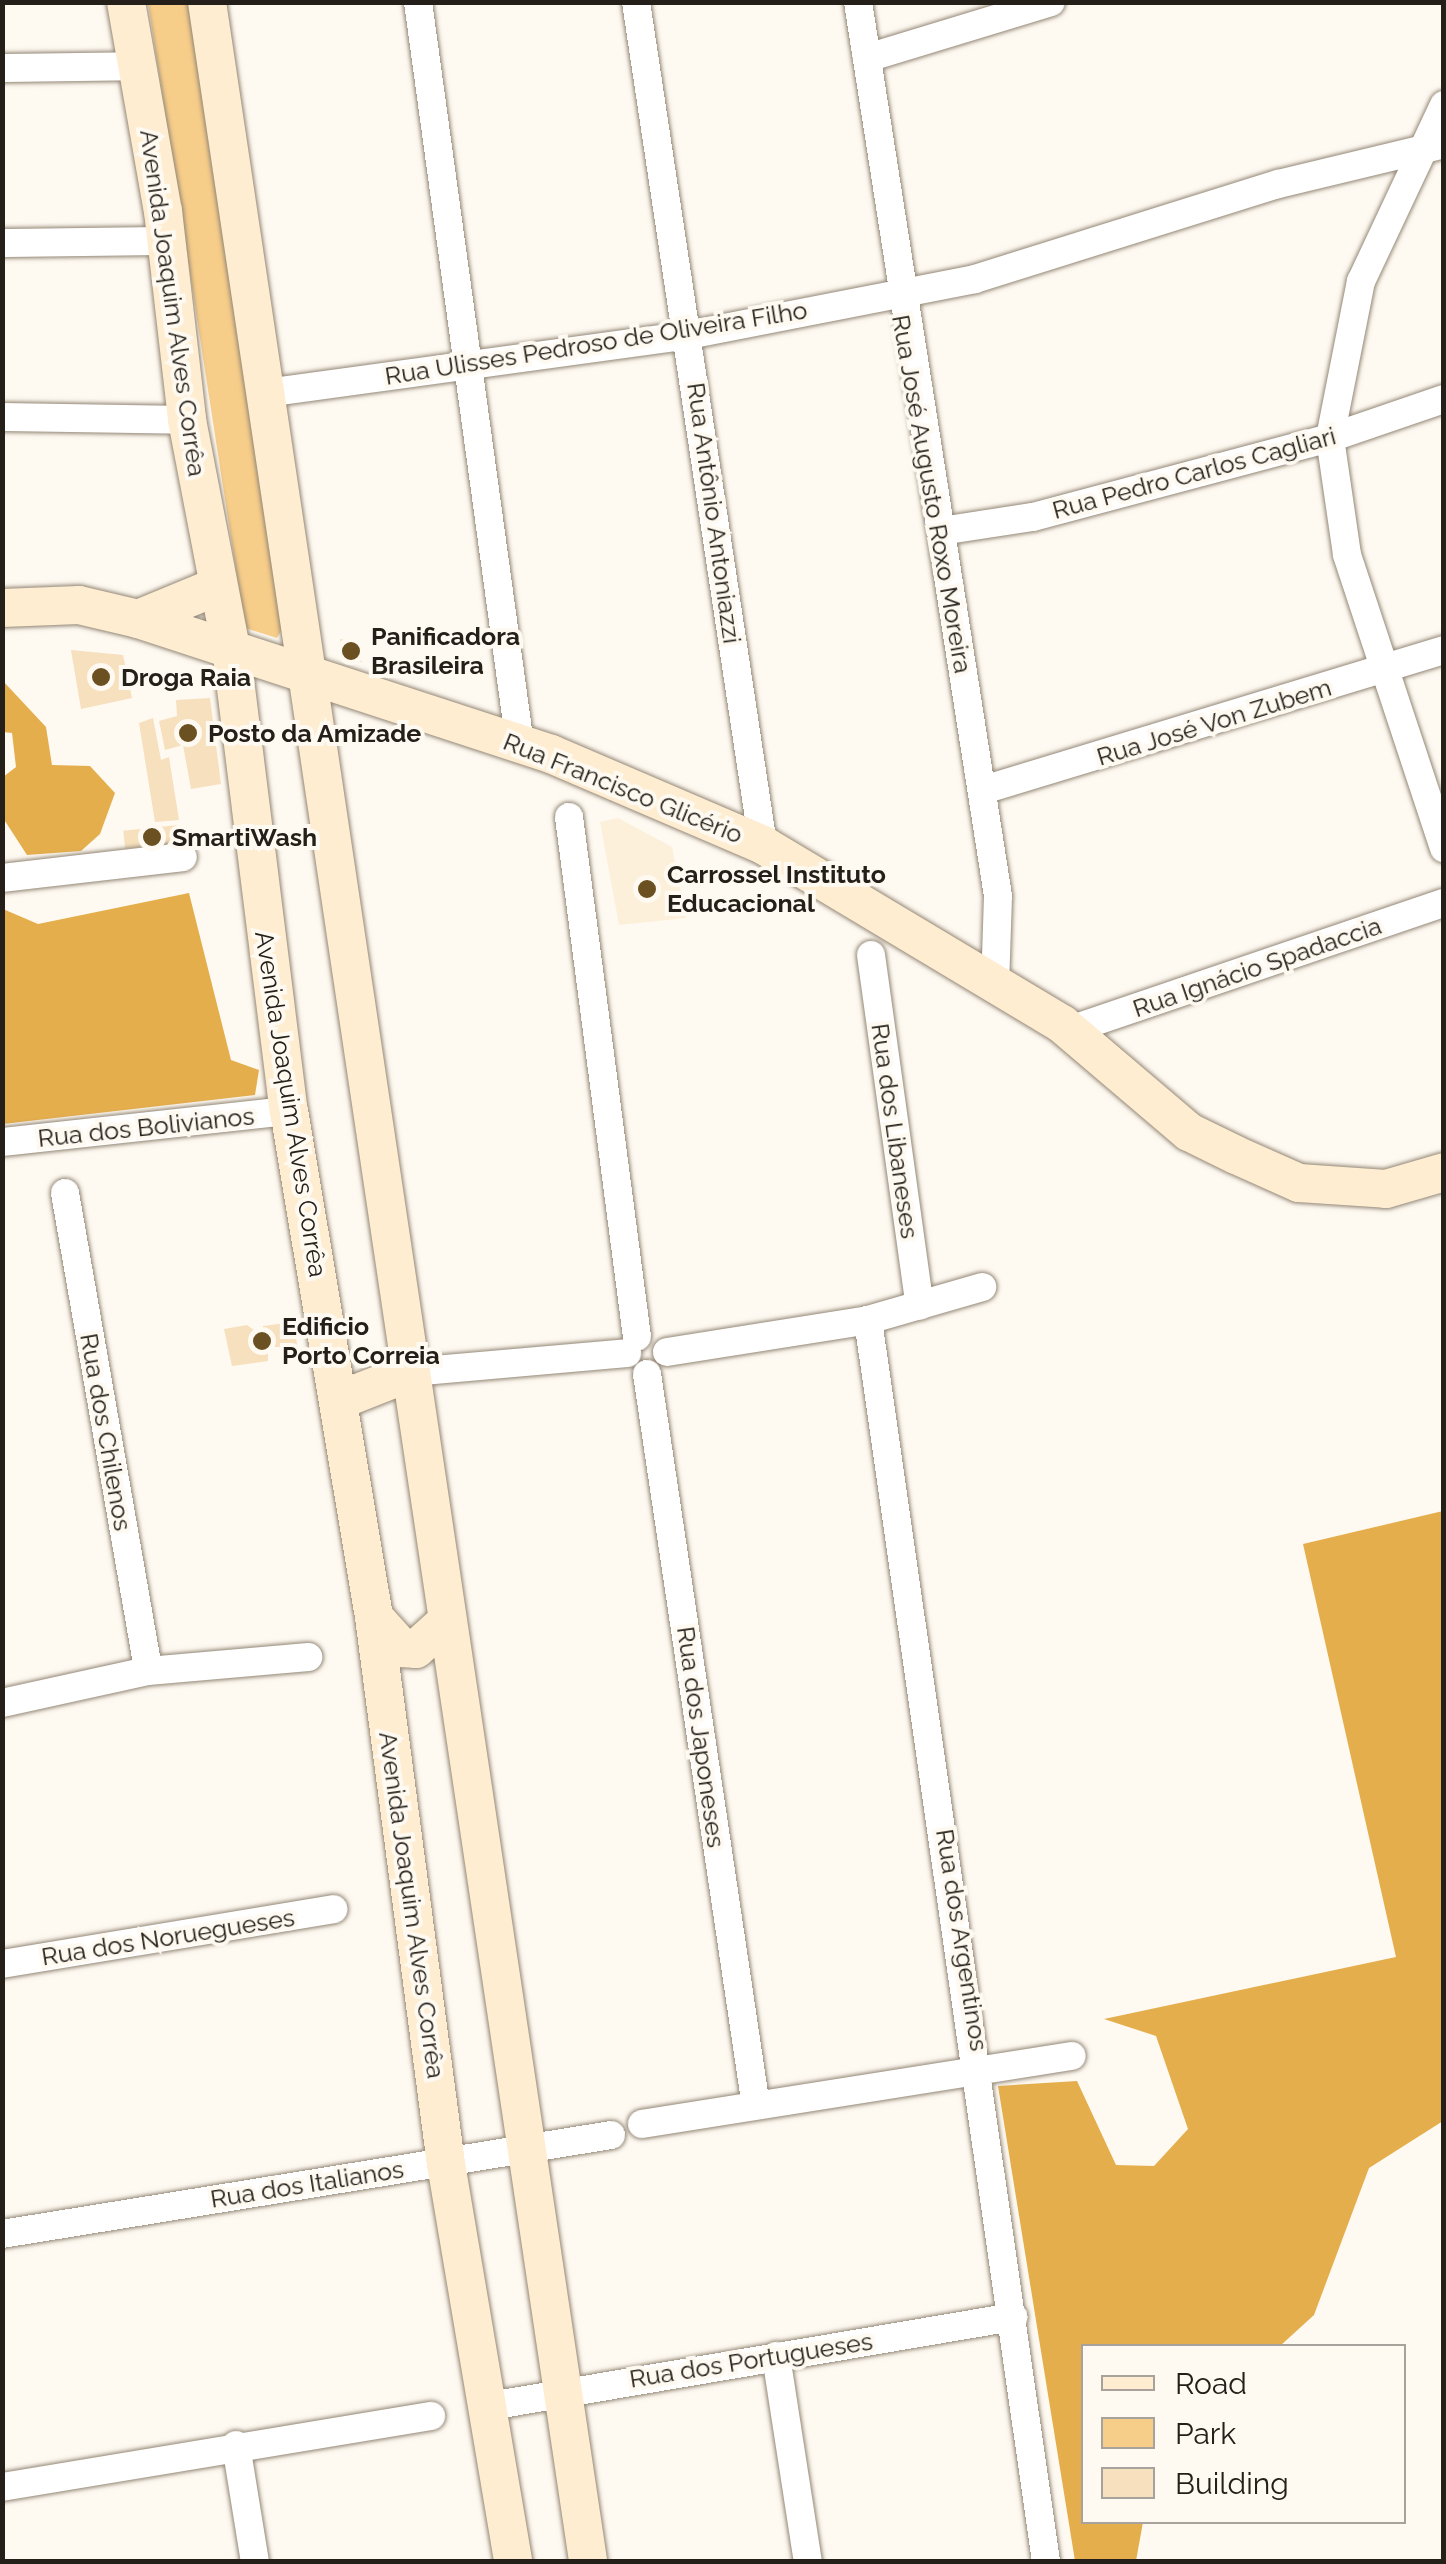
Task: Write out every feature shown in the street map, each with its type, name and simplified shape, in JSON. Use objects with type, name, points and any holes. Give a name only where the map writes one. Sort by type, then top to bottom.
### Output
[{"type":"main road","name":"Avenida Joaquim Alves Corrêa","points":[[126,2],[166,241],[187,420],[231,648],[289,1111],[374,1616],[446,2164],[490,2406],[513,2562]]},
{"type":"main road","points":[[207,2],[312,672],[446,1622],[588,2562]]},
{"type":"main road","points":[[138,618],[218,586]]},
{"type":"main road","name":"Rua Francisco Glicério","points":[[2,608],[78,605],[138,618],[312,672],[520,746],[763,845],[1070,1030],[1190,1132],[1299,1183],[1386,1189],[1444,1172]]},
{"type":"main road","points":[[340,1400],[411,1372]]},
{"type":"main road","points":[[374,1616],[402,1648],[416,1649],[446,1622]]},
{"type":"street","points":[[418,2],[473,362],[520,746]]},
{"type":"street","name":"Rua Antônio Antoniazzi","points":[[636,2],[763,845]]},
{"type":"street","name":"Rua José Augusto Roxo Moreira","points":[[858,2],[897,295],[940,531],[998,896],[996,986]]},
{"type":"street","points":[[867,58],[1052,2]]},
{"type":"street","points":[[2,68],[137,66]]},
{"type":"street","points":[[1444,104],[1432,145],[1361,280],[1330,438],[1346,555],[1381,671],[1444,848]]},
{"type":"street","name":"Rua Ulisses Pedroso de Oliveira Filho","points":[[266,393],[688,335],[897,295],[1432,145]]},
{"type":"street","points":[[2,243],[166,241]]},
{"type":"street","name":"Rua Pedro Carlos Cagliari","points":[[940,531],[1033,517],[1330,438],[1444,399]]},
{"type":"street","points":[[2,417],[187,420]]},
{"type":"street","name":"Rua José Von Zubem","points":[[983,790],[1444,650]]},
{"type":"street","points":[[569,818],[632,1345],[647,1374],[667,1352],[868,1320],[982,1287]]},
{"type":"street","points":[[2,878],[182,857]]},
{"type":"street","name":"Rua Ignácio Spadaccia","points":[[1070,1030],[1444,903]]},
{"type":"street","name":"Rua dos Libaneses","points":[[871,955],[920,1306]]},
{"type":"street","name":"Rua dos Bolivianos","points":[[2,1142],[289,1111]]},
{"type":"street","name":"Rua dos Chilenos","points":[[65,1193],[148,1672]]},
{"type":"street","name":"Rua dos Argentinos","points":[[868,1320],[981,2071],[1046,2562]]},
{"type":"street","points":[[411,1372],[632,1345],[655,1336],[667,1352]]},
{"type":"street","name":"Rua dos Japoneses","points":[[647,1374],[755,2100]]},
{"type":"street","points":[[2,1704],[148,1672],[308,1658]]},
{"type":"street","name":"Rua dos Noruegueses","points":[[2,1964],[333,1909]]},
{"type":"street","points":[[642,2124],[755,2100],[1072,2056]]},
{"type":"street","name":"Rua dos Italianos","points":[[2,2234],[611,2135]]},
{"type":"street","name":"Rua dos Portugueses","points":[[490,2406],[1013,2317]]},
{"type":"street","points":[[776,2356],[808,2562]]},
{"type":"street","points":[[2,2486],[431,2416]]},
{"type":"street","points":[[236,2445],[255,2562]]},
{"type":"shaded area","points":[[3,681],[46,727],[52,765],[90,766],[115,793],[100,834],[81,851],[27,855],[3,818],[3,777],[16,767],[12,733],[3,732]]},
{"type":"shaded area","name":"Carrossel Instituto Educacional","points":[[618,818],[672,847],[686,918],[619,925],[600,822]]},
{"type":"shaded area","points":[[189,893],[231,1060],[259,1070],[255,1095],[3,1124],[3,909],[38,924]]},
{"type":"shaded area","points":[[1443,1511],[1443,2121],[1369,2168],[1314,2315],[1282,2344],[1081,2344],[1081,2524],[1143,2524],[1136,2561],[1075,2561],[998,2086],[1077,2081],[1116,2165],[1154,2166],[1188,2129],[1156,2036],[1104,2019],[1396,1957],[1303,1544]]},
{"type":"green space","points":[[148,3],[193,3],[287,621],[277,638],[245,628]]},
{"type":"building","name":"Panificadora Brasileira","points":[[340,639],[357,641],[362,662],[344,662]]},
{"type":"building","name":"Droga Raia","points":[[71,650],[123,655],[132,698],[81,709]]},
{"type":"building","name":"Posto da Amizade","points":[[210,698],[221,784],[191,789],[183,745],[165,750],[159,721],[177,716],[176,700]]},
{"type":"building","points":[[153,718],[161,760],[169,757],[179,820],[155,822],[139,723]]},
{"type":"building","name":"SmartiWash","points":[[178,825],[180,843],[125,849],[123,831]]},
{"type":"building","name":"Edificio Porto Correia","points":[[294,1322],[299,1359],[280,1362],[281,1347],[268,1347],[268,1361],[232,1366],[224,1329],[247,1325],[262,1336],[263,1326]]},
{"type":"place","name":"Panificadora Brasileira","points":[[351,651]]},
{"type":"place","name":"Droga Raia","points":[[101,677]]},
{"type":"place","name":"Posto da Amizade","points":[[188,733]]},
{"type":"place","name":"SmartiWash","points":[[152,837]]},
{"type":"place","name":"Carrossel Instituto Educacional","points":[[647,889]]},
{"type":"place","name":"Edificio Porto Correia","points":[[262,1341]]}]
